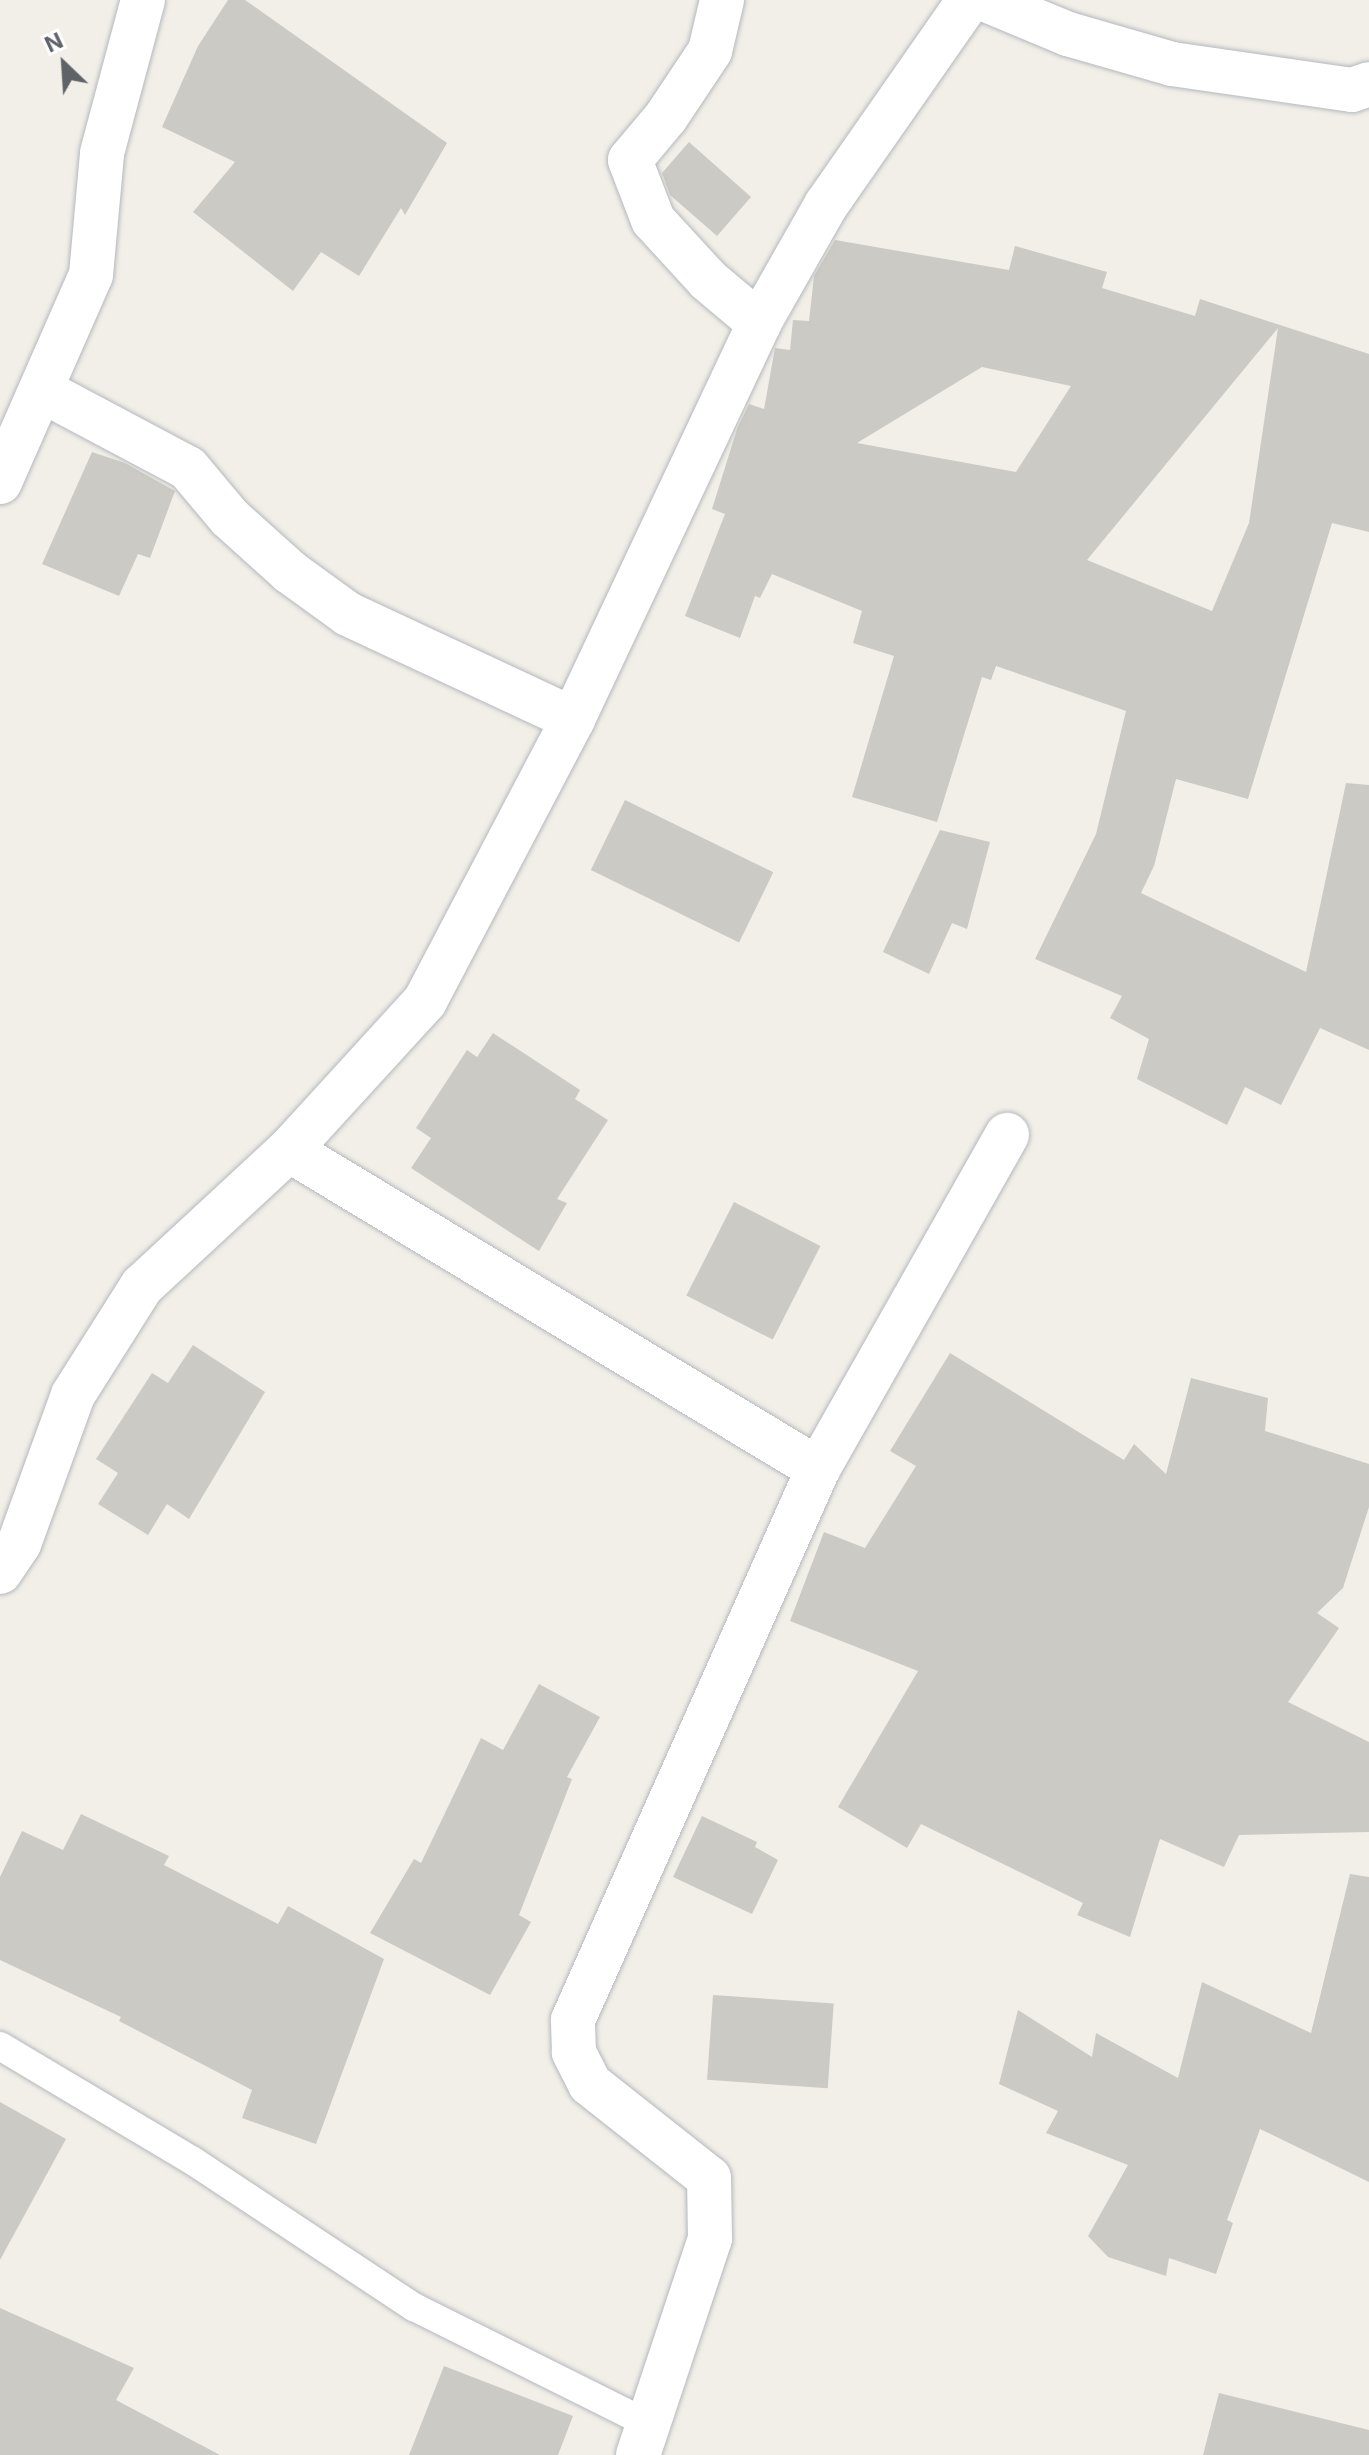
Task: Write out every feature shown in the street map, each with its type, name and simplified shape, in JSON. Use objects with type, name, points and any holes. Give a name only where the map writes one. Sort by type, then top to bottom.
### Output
[{"type":"street","points":[[0,482],[91,275],[102,153],[143,0]]},
{"type":"street","points":[[722,0],[710,51],[666,117],[630,160],[653,220],[708,280],[759,323]]},
{"type":"street","points":[[0,1572],[19,1544],[73,1395],[142,1286],[289,1150],[425,1001],[573,719],[759,323],[826,205],[969,0]]},
{"type":"street","points":[[986,0],[1068,34],[1172,64],[1352,90],[1369,84]]},
{"type":"street","points":[[41,390],[188,468],[230,518],[290,572],[348,614],[573,719]]},
{"type":"street","points":[[644,2440],[710,2239],[709,2178],[590,2084],[574,2052],[573,2020],[818,1469],[1007,1135]]},
{"type":"street","points":[[289,1150],[818,1469]]},
{"type":"lane","points":[[0,2046],[193,2161],[414,2307],[644,2440]]},
{"type":"building","points":[[228,0],[245,0],[447,143],[405,215],[401,208],[359,276],[321,252],[293,291],[193,212],[235,162],[162,127],[198,46]]},
{"type":"building","points":[[689,142],[751,197],[717,236],[670,195],[662,173]]},
{"type":"building","points":[[835,240],[1009,270],[1015,246],[1107,272],[1102,288],[1195,316],[1200,299],[1369,354],[1369,532],[1332,523],[1248,799],[1176,779],[1154,866],[1141,893],[1306,972],[1346,783],[1369,785],[1369,1050],[1320,1028],[1281,1105],[1245,1087],[1227,1125],[1137,1079],[1149,1039],[1110,1018],[1122,996],[1035,959],[1096,834],[1126,711],[996,666],[991,680],[982,677],[937,822],[852,797],[894,656],[853,643],[862,611],[772,574],[760,598],[755,596],[740,638],[685,616],[725,514],[712,509],[737,429],[749,404],[764,409],[775,348],[790,350],[793,320],[809,321],[814,276]],"holes":[[[1278,328],[1249,523],[1212,611],[1087,560]],[[982,367],[1071,386],[1016,472],[857,443]]]},
{"type":"building","points":[[92,452],[125,463],[175,491],[150,558],[138,554],[119,596],[42,564]]},
{"type":"building","points":[[625,800],[773,872],[739,942],[591,870]]},
{"type":"building","points":[[940,830],[990,842],[967,929],[952,923],[929,974],[883,952]]},
{"type":"building","points":[[493,1033],[580,1090],[575,1099],[608,1120],[557,1199],[567,1203],[539,1251],[411,1168],[431,1138],[416,1128],[467,1050],[477,1057]]},
{"type":"building","points":[[734,1202],[820,1246],[773,1340],[686,1296]]},
{"type":"building","points":[[193,1345],[265,1392],[189,1519],[167,1504],[148,1535],[98,1504],[118,1473],[96,1459],[152,1373],[168,1383]]},
{"type":"building","points":[[950,1353],[1124,1460],[1134,1444],[1166,1474],[1191,1378],[1268,1398],[1265,1431],[1369,1464],[1369,1507],[1343,1588],[1317,1613],[1339,1628],[1288,1702],[1369,1742],[1369,1832],[1239,1835],[1224,1867],[1160,1839],[1130,1937],[1077,1915],[1083,1903],[921,1824],[907,1848],[838,1807],[918,1671],[790,1621],[824,1532],[865,1548],[916,1466],[890,1451]]},
{"type":"building","points":[[539,1684],[600,1717],[567,1777],[572,1779],[519,1915],[531,1922],[490,1995],[370,1933],[414,1859],[421,1863],[481,1738],[503,1750]]},
{"type":"building","points":[[81,1814],[169,1856],[164,1865],[278,1924],[288,1906],[384,1959],[316,2144],[242,2118],[252,2090],[119,2021],[121,2017],[0,1960],[0,1877],[22,1831],[63,1850]]},
{"type":"building","points":[[702,1816],[757,1842],[755,1847],[778,1860],[752,1914],[673,1877]]},
{"type":"building","points":[[1350,1874],[1369,1877],[1369,2182],[1260,2129],[1227,2220],[1233,2223],[1216,2274],[1169,2258],[1166,2276],[1108,2257],[1088,2236],[1128,2165],[1046,2133],[1058,2111],[999,2084],[1018,2010],[1092,2057],[1096,2033],[1178,2078],[1202,1982],[1311,2033]]},
{"type":"building","points":[[713,1995],[834,2003],[828,2088],[707,2080]]},
{"type":"building","points":[[0,2102],[66,2139],[0,2260]]},
{"type":"building","points":[[0,2308],[134,2368],[116,2400],[220,2455],[0,2455]]},
{"type":"building","points":[[444,2366],[573,2416],[558,2455],[409,2455]]},
{"type":"building","points":[[1219,2393],[1369,2430],[1369,2455],[1203,2455]]}]
